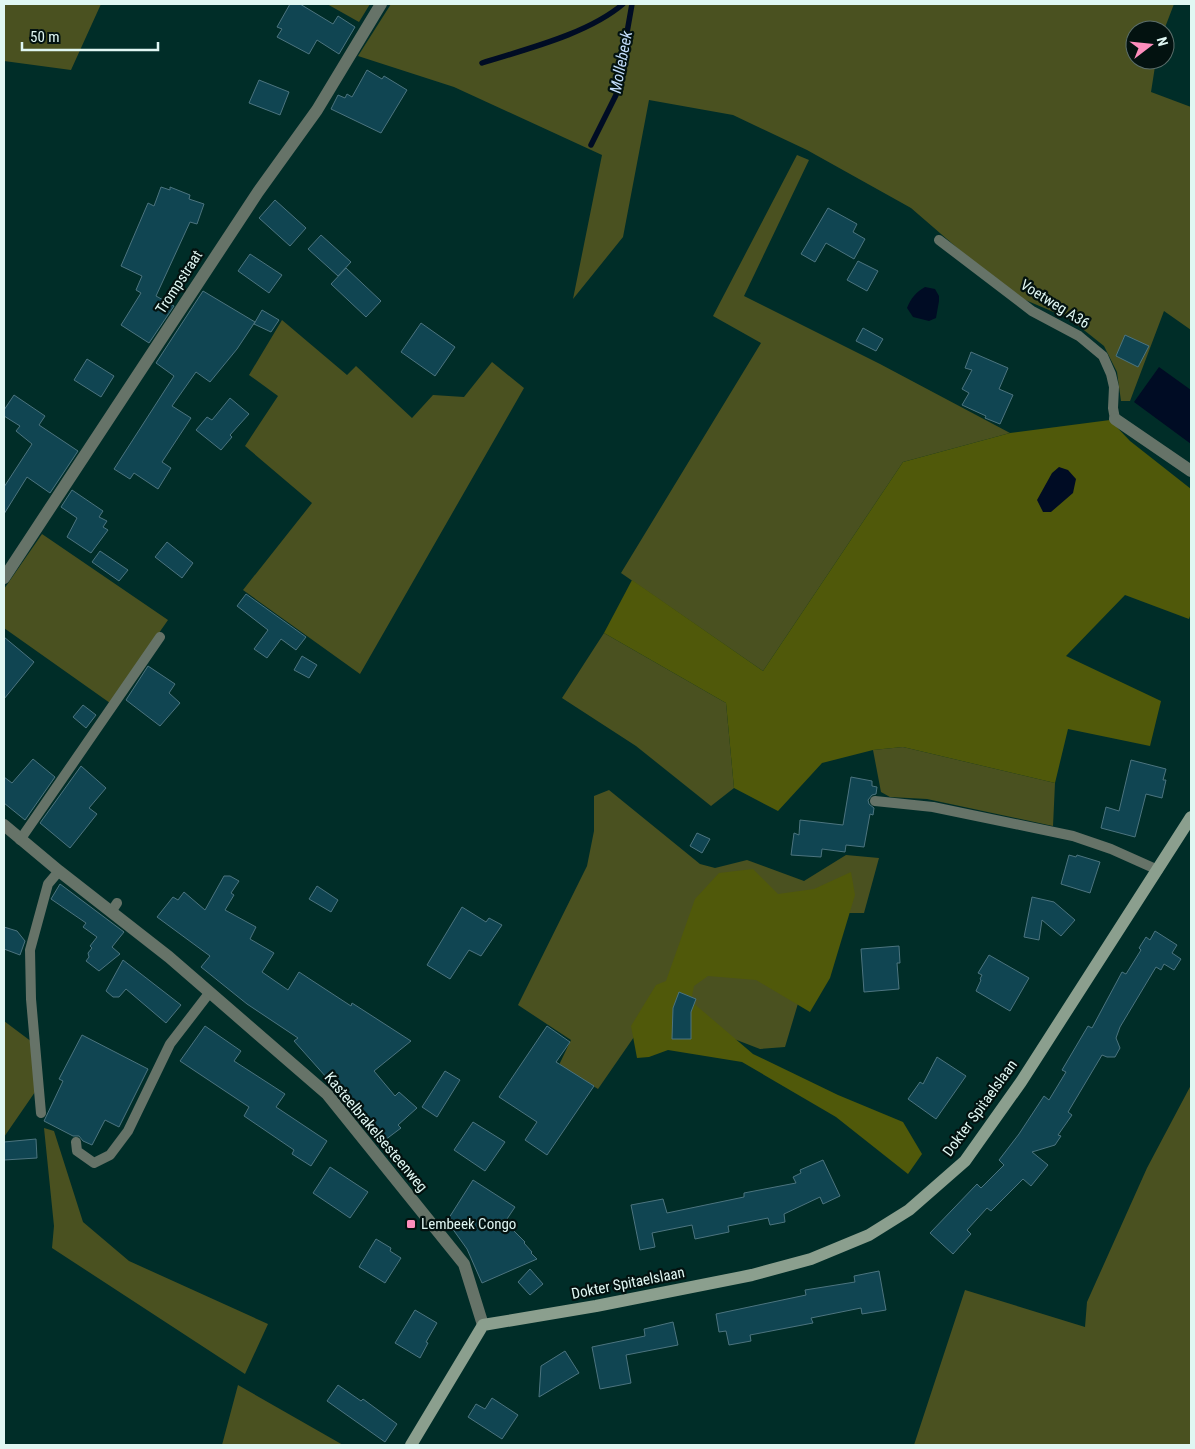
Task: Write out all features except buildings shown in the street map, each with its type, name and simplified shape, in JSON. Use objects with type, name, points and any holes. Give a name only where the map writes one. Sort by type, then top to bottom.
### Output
[{"type":"street","name":"Trompstraat","points":[[4,578],[258,192],[316,110],[380,4]]},
{"type":"street","points":[[1115,419],[1191,471]]},
{"type":"street","name":"Dokter Spitaelslaan","points":[[483,1325],[596,1306],[760,1273],[811,1259],[869,1235],[909,1210],[965,1161],[1021,1082],[1191,818]]},
{"type":"street","name":"Kasteelbrakelsesteenweg","points":[[4,825],[59,871],[114,908],[327,1094],[464,1264],[483,1325]]},
{"type":"street","points":[[411,1445],[483,1325]]},
{"type":"lane","name":"Voetweg A36","points":[[938,240],[1032,310],[1079,336],[1103,356],[1111,374],[1114,387],[1113,408],[1115,419]]},
{"type":"lane","points":[[20,840],[160,637]]},
{"type":"lane","points":[[875,801],[934,807],[1073,836],[1111,849],[1158,870]]},
{"type":"lane","points":[[41,1113],[31,999],[30,950],[48,884],[59,871]]},
{"type":"lane","points":[[76,1142],[77,1152],[94,1163],[110,1155],[128,1131],[170,1044],[210,992]]},
{"type":"green space","points":[[4,4],[101,4],[71,70],[4,61]]},
{"type":"green space","points":[[327,4],[370,4],[359,22]]},
{"type":"green space","points":[[391,4],[1174,4],[1168,20],[1125,20],[1125,70],[1154,70],[1151,92],[1191,107],[1191,330],[1164,311],[1130,401],[1121,401],[1117,372],[1104,346],[1070,319],[1023,299],[970,259],[911,208],[807,150],[733,115],[649,100],[623,237],[573,299],[602,155],[454,87],[358,56]]},
{"type":"green space","points":[[797,155],[809,160],[744,296],[880,364],[1010,433],[903,462],[763,671],[621,573],[761,343],[713,316]]},
{"type":"green space","points":[[282,320],[347,375],[356,366],[412,418],[433,395],[464,397],[492,362],[524,388],[360,674],[243,590],[312,503],[245,446],[278,396],[249,375]]},
{"type":"green space","points":[[1110,420],[1130,441],[1191,489],[1191,613],[1189,619],[1125,595],[1066,656],[1161,701],[1150,746],[1068,729],[1055,783],[903,747],[873,750],[822,763],[778,811],[734,788],[726,703],[604,633],[632,580],[763,671],[903,462],[1010,433]]},
{"type":"green space","points":[[42,534],[168,620],[110,703],[4,628],[4,589]]},
{"type":"green space","points":[[604,633],[726,703],[734,788],[711,806],[636,746],[562,698]]},
{"type":"green space","points":[[903,747],[1055,783],[1053,826],[927,799],[890,797],[881,792],[873,750]]},
{"type":"green space","points":[[609,790],[700,864],[715,868],[747,860],[804,881],[846,855],[879,858],[864,913],[825,913],[785,1047],[760,1049],[654,1008],[598,1089],[559,1065],[571,1040],[518,1005],[587,866],[594,831],[594,796]]},
{"type":"green space","points":[[753,869],[778,894],[814,889],[851,872],[855,895],[830,978],[810,1012],[756,980],[708,976],[694,986],[691,1001],[753,1054],[838,1095],[903,1122],[922,1154],[908,1174],[836,1117],[742,1062],[668,1050],[649,1057],[637,1058],[631,1026],[656,985],[666,981],[695,899],[719,873]]},
{"type":"green space","points":[[4,1021],[32,1042],[35,1092],[4,1137]]},
{"type":"green space","points":[[1191,1085],[1191,1445],[914,1445],[965,1290],[1085,1327],[1087,1302],[1147,1168]]},
{"type":"green space","points":[[44,1128],[54,1131],[83,1222],[129,1261],[268,1324],[245,1374],[52,1248],[54,1226]]},
{"type":"green space","points":[[238,1385],[343,1445],[222,1445]]},
{"type":"water","points":[[925,287],[935,289],[939,296],[936,318],[929,321],[913,317],[907,308],[914,296]]},
{"type":"water","points":[[1159,367],[1191,390],[1191,444],[1134,402]]},
{"type":"water","points":[[1059,467],[1068,470],[1076,479],[1073,493],[1051,512],[1043,512],[1037,500],[1052,473]]},
{"type":"waterway","points":[[482,63],[556,40],[609,15],[623,4]]},
{"type":"waterway","name":"Mollebeek","points":[[591,145],[616,95],[632,4]]},
{"type":"place","name":"Lembeek Congo","points":[[411,1224]]}]
